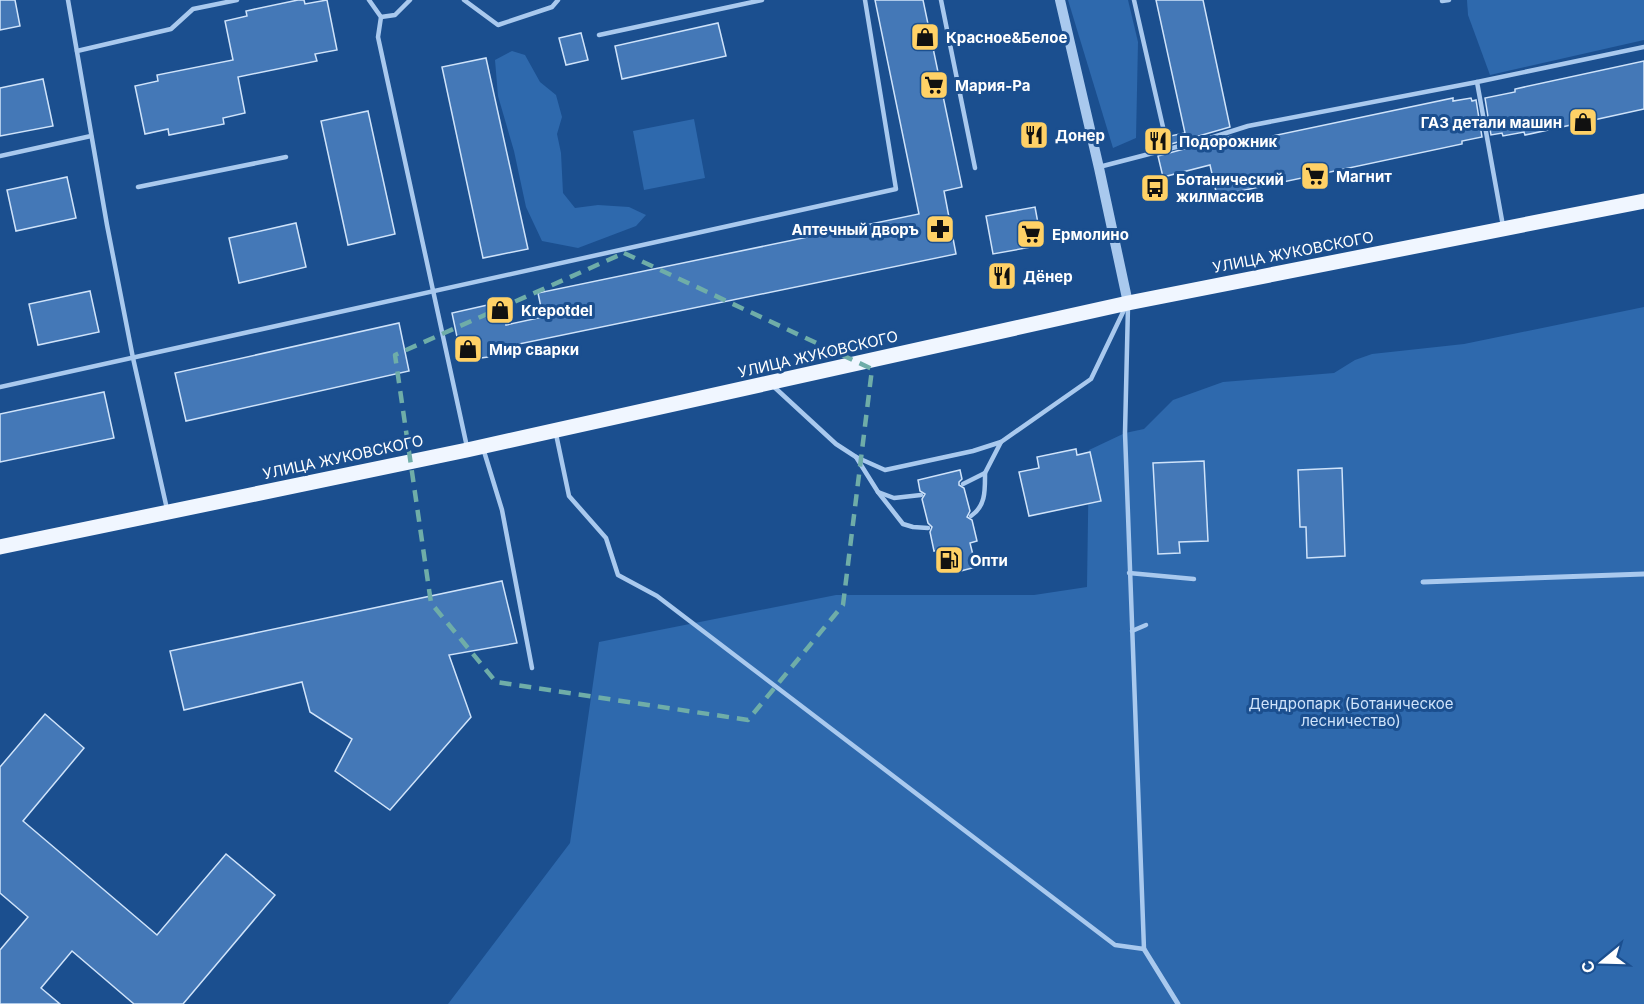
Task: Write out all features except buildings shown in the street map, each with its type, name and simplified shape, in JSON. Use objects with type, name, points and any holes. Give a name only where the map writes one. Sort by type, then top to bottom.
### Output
[{"type":"main road","name":"УЛИЦА ЖУКОВСКОГО","points":[[0,547],[467,450],[1128,303],[1644,201]]},
{"type":"street","points":[[1060,0],[1128,303]]},
{"type":"street","points":[[1423,582],[1644,574]]},
{"type":"street","points":[[1144,949],[1178,1004]]},
{"type":"lane","points":[[68,0],[107,225],[133,358],[168,511]]},
{"type":"lane","points":[[77,51],[171,29],[193,9],[237,0]]},
{"type":"lane","points":[[369,0],[381,17],[378,37],[467,450]]},
{"type":"lane","points":[[381,17],[395,15],[410,0]]},
{"type":"lane","points":[[464,0],[498,26],[552,8],[558,0]]},
{"type":"lane","points":[[599,35],[762,0]]},
{"type":"lane","points":[[0,387],[896,189],[865,0]]},
{"type":"lane","points":[[941,0],[975,168]]},
{"type":"lane","points":[[1134,0],[1168,149]]},
{"type":"lane","points":[[1442,1],[1449,0]]},
{"type":"lane","points":[[1099,168],[1248,126],[1644,47]]},
{"type":"lane","points":[[1477,82],[1504,229]]},
{"type":"lane","points":[[0,156],[92,136]]},
{"type":"lane","points":[[138,187],[286,157]]},
{"type":"lane","points":[[770,383],[836,444],[856,457],[885,470],[973,451],[1001,442],[1091,379],[1128,303]]},
{"type":"lane","points":[[555,430],[569,496],[606,537],[618,575],[657,596],[1115,945],[1144,949],[1125,433],[1128,303]]},
{"type":"lane","points":[[971,516],[976,513],[985,497],[985,473],[1001,442]]},
{"type":"lane","points":[[483,446],[502,510],[532,668]]},
{"type":"lane","points":[[856,457],[878,492],[903,524],[928,528]]},
{"type":"lane","points":[[963,484],[985,473]]},
{"type":"lane","points":[[878,492],[894,498],[921,495]]},
{"type":"lane","points":[[1129,573],[1194,579]]},
{"type":"lane","points":[[1132,632],[1146,625]]},
{"type":"highlighted area","points":[[624,253],[872,369],[843,605],[748,720],[496,682],[431,603],[395,355]]},
{"type":"green space","points":[[1068,0],[1128,0],[1138,42],[1136,138],[1113,148]]},
{"type":"green space","points":[[1467,0],[1644,0],[1644,40],[1490,75],[1468,15]]},
{"type":"green space","points":[[512,51],[525,55],[540,82],[556,95],[562,117],[557,134],[561,153],[563,193],[575,208],[598,205],[629,207],[646,215],[636,226],[578,248],[542,241],[526,207],[514,151],[498,96],[495,60]]},
{"type":"green space","points":[[694,119],[705,178],[644,190],[633,131]]},
{"type":"green space","name":"Дендропарк (Ботаническое лесничество)","points":[[1644,307],[1644,1004],[448,1004],[570,843],[599,642],[836,595],[1034,595],[1087,587],[1089,450],[1125,433],[1144,429],[1173,400],[1223,382],[1334,373],[1355,360],[1372,354],[1464,344]]},
{"type":"place","name":"Красное&Белое","points":[[925,37]]},
{"type":"place","name":"Мария-Ра","points":[[934,85]]},
{"type":"place","name":"ГАЗ детали машин","points":[[1583,122]]},
{"type":"place","name":"Донер","points":[[1034,135]]},
{"type":"place","name":"Подорожник","points":[[1158,141]]},
{"type":"place","name":"Магнит","points":[[1315,176]]},
{"type":"place","name":"Ботанический жилмассив","points":[[1155,188]]},
{"type":"place","name":"Аптечный дворъ","points":[[940,229]]},
{"type":"place","name":"Ермолино","points":[[1031,234]]},
{"type":"place","name":"Дёнер","points":[[1002,276]]},
{"type":"place","name":"Krepotdel","points":[[500,310]]},
{"type":"place","name":"Мир сварки","points":[[468,349]]},
{"type":"place","name":"Опти","points":[[949,560]]}]
